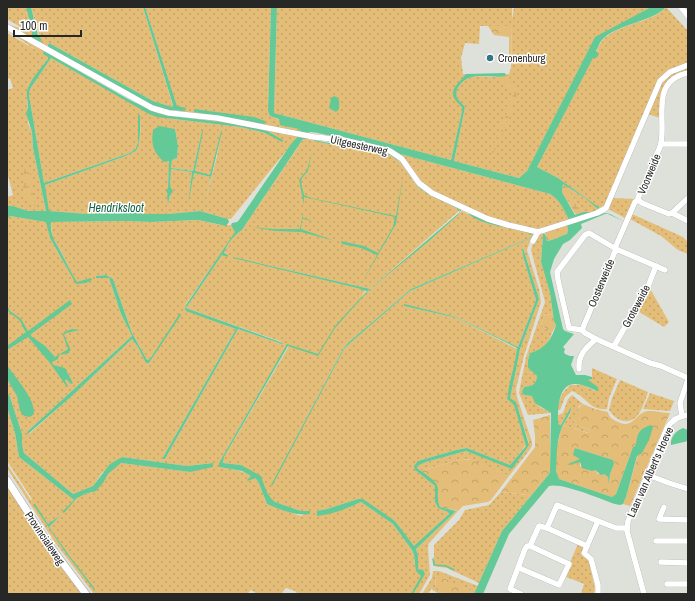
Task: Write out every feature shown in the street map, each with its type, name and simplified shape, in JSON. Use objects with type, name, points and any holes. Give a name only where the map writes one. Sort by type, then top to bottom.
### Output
[{"type":"main road","name":"Provincialeweg","points":[[7,480],[50,546],[86,594]]},
{"type":"street","points":[[682,7],[688,16]]},
{"type":"street","name":"Uitgeesterweg","points":[[7,27],[152,108],[170,113],[217,118],[343,140],[390,151],[402,159],[418,183],[432,193],[488,219],[538,232]]},
{"type":"street","points":[[533,241],[538,232],[597,214],[606,208],[660,81],[670,72],[688,65]]},
{"type":"street","points":[[661,144],[663,93],[673,80],[688,73]]},
{"type":"street","name":"Voorweide","points":[[688,144],[661,144],[638,198],[638,200],[656,209],[669,214],[672,213],[688,221]]},
{"type":"street","points":[[672,213],[688,198]]},
{"type":"street","points":[[638,200],[635,202],[615,248],[589,233],[584,235],[557,272],[569,328],[582,330],[596,339],[688,379]]},
{"type":"street","name":"Oosterweide","points":[[582,330],[615,248],[665,270]]},
{"type":"street","name":"Groteweide","points":[[614,346],[647,289],[656,266]]},
{"type":"street","points":[[579,369],[578,362],[580,355],[596,339]]},
{"type":"street","name":"Laan van Albert's Hoeve","points":[[644,594],[627,528],[628,521],[667,428],[673,421],[685,416],[680,403],[688,379]]},
{"type":"street","points":[[648,475],[669,484],[688,489]]},
{"type":"street","points":[[547,528],[557,505],[616,528],[627,528]]},
{"type":"street","points":[[664,507],[659,519],[688,520]]},
{"type":"street","points":[[598,521],[584,554],[591,559],[598,585],[598,594]]},
{"type":"street","points":[[521,594],[510,589],[527,546],[530,546],[539,526],[547,528],[587,546]]},
{"type":"street","points":[[656,541],[688,541]]},
{"type":"street","points":[[518,568],[559,585],[569,564],[530,546]]},
{"type":"street","points":[[661,562],[688,563]]},
{"type":"street","points":[[667,584],[688,584]]},
{"type":"green space","points":[[7,7],[26,7],[32,30],[32,36],[40,38],[31,7],[143,7],[173,106],[172,107],[153,101],[49,43],[47,46],[7,24],[26,30],[7,19]]},
{"type":"green space","points":[[145,7],[271,7],[268,111],[270,116],[300,129],[301,133],[179,113]]},
{"type":"green space","points":[[277,7],[512,7],[512,19],[514,7],[651,7],[595,38],[527,171],[519,178],[454,161],[465,107],[457,98],[457,90],[465,80],[471,77],[497,77],[509,74],[511,68],[512,26],[480,26],[479,44],[465,43],[461,58],[463,74],[466,74],[453,92],[462,107],[462,111],[451,160],[274,113]]},
{"type":"green space","points":[[666,7],[688,31],[688,64],[666,73],[608,203],[598,212],[583,212],[572,196],[574,191],[591,202],[598,209],[600,208],[558,178],[537,167],[593,57],[596,58],[599,46],[605,38],[625,27],[658,14]]},
{"type":"green space","points":[[488,26],[512,26],[511,60],[509,64],[509,37],[494,35]]},
{"type":"green space","points":[[7,30],[49,52],[48,59],[29,85],[27,92],[28,123],[32,132],[33,148],[46,211],[28,211],[13,206],[7,206],[7,197],[13,195],[7,172],[7,90],[13,88],[10,79],[7,78],[7,33],[36,50]]},
{"type":"green space","points":[[51,58],[149,113],[173,119],[240,127],[265,133],[267,131],[168,114],[194,116],[299,135],[231,219],[200,211],[168,214],[144,214],[123,211],[88,214],[48,211],[45,185],[136,151],[139,143],[140,119],[139,115],[138,142],[135,150],[44,183],[29,95],[30,89]],"holes":[[[175,129],[178,146],[177,158],[172,160],[171,168],[193,171],[202,131],[195,172],[211,176],[221,132],[217,156],[205,203],[211,177],[194,173],[189,196],[192,172],[171,169],[169,204],[169,176]]]},
{"type":"green space","points":[[688,66],[688,72],[669,82],[660,118],[648,114],[659,85],[666,76]]},
{"type":"green space","points":[[506,74],[508,75],[516,91],[517,99],[513,104],[500,140],[491,157],[493,145],[507,113],[505,109],[513,96],[507,84],[499,76],[506,76]]},
{"type":"green space","points":[[304,138],[329,144],[339,143],[352,145],[390,155],[401,163],[420,189],[460,210],[370,289],[233,257],[366,290],[360,298],[462,211],[479,219],[533,234],[532,237],[411,289],[348,343],[343,349],[271,485],[344,349],[348,345],[410,291],[533,237],[527,250],[539,289],[541,302],[524,356],[516,389],[517,397],[532,442],[532,446],[528,452],[509,476],[468,459],[462,459],[420,471],[417,468],[417,466],[426,462],[466,451],[512,468],[529,443],[516,403],[510,398],[520,349],[539,299],[523,248],[523,256],[536,300],[518,347],[456,317],[404,306],[457,318],[517,349],[514,372],[507,399],[514,404],[526,445],[510,465],[467,448],[418,461],[415,470],[435,486],[435,502],[438,508],[448,512],[449,514],[414,547],[395,521],[358,499],[317,511],[317,515],[329,514],[361,502],[393,524],[412,550],[415,566],[418,555],[416,549],[456,511],[458,511],[429,543],[430,575],[419,594],[298,594],[295,591],[286,588],[281,594],[257,594],[251,590],[247,594],[94,594],[54,541],[7,468],[7,464],[31,500],[32,499],[7,461],[7,407],[15,433],[19,457],[74,500],[73,502],[80,496],[95,491],[110,472],[121,463],[190,472],[212,463],[187,466],[122,457],[102,473],[93,486],[73,494],[24,453],[22,434],[7,392],[7,219],[10,216],[47,222],[50,238],[75,282],[62,253],[52,237],[51,222],[151,222],[198,220],[220,225],[231,225],[236,232],[186,304],[185,309],[236,329],[162,459],[165,459],[238,329],[282,344],[282,342],[186,308],[222,255],[228,255],[224,253],[227,246],[242,230]],"holes":[[[106,275],[113,279],[132,333],[147,360],[150,359],[180,315],[149,363],[146,362],[132,339],[72,396],[29,434],[28,431],[132,336],[121,314],[109,278],[96,276]],[[287,345],[289,346],[224,457],[223,463],[241,465],[252,472],[271,499],[275,502],[301,511],[310,511],[301,516],[267,504],[258,481],[254,477],[235,470],[219,467],[219,463]],[[34,504],[48,524],[61,515],[49,527],[65,551],[95,590],[65,552]]]},
{"type":"green space","points":[[393,150],[400,154],[550,194],[559,202],[569,220],[537,229],[487,217],[428,190],[393,152]]},
{"type":"green space","points":[[24,163],[29,169],[35,205],[32,207],[23,189]]},
{"type":"green space","points":[[563,184],[574,191],[572,196],[583,212],[576,215],[562,192]]},
{"type":"green space","points":[[612,198],[635,199],[627,218],[610,210],[609,207]]},
{"type":"green space","points":[[632,214],[683,237],[688,242],[688,254],[678,250],[661,236],[630,219]]},
{"type":"green space","points":[[567,225],[567,234],[547,241],[545,234],[546,232]]},
{"type":"green space","points":[[546,231],[543,234],[541,262],[550,293],[553,315],[545,314],[541,325],[552,333],[549,341],[544,346],[530,353],[528,368],[537,376],[536,381],[529,386],[524,387],[522,392],[524,395],[532,396],[540,407],[551,413],[528,415],[519,393],[526,357],[545,302],[531,250],[533,243],[540,232]]},
{"type":"green space","points":[[649,287],[669,322],[664,327],[636,310]]},
{"type":"green space","points":[[545,314],[553,315],[556,325],[552,333],[541,325]]},
{"type":"green space","points":[[592,368],[617,379],[609,398],[607,409],[592,406],[577,393],[572,391],[565,397],[560,410],[558,410],[561,396],[571,385],[582,385],[596,391],[588,380],[592,379]]},
{"type":"green space","points":[[620,380],[648,392],[638,415],[630,421],[617,418],[609,410],[612,398]]},
{"type":"green space","points":[[650,393],[674,401],[670,411],[643,409]]},
{"type":"green space","points":[[572,395],[583,404],[579,406],[574,420],[575,424],[588,429],[590,431],[589,433],[566,426],[562,427],[569,416],[571,409],[561,425],[558,424],[558,415],[563,413],[568,399]]},
{"type":"green space","points":[[583,404],[608,412],[610,417],[613,419],[626,424],[647,411],[670,413],[630,506],[623,504],[638,454],[636,445],[633,447],[616,494],[612,497],[559,479],[556,461],[557,446],[562,427],[566,426],[588,433],[590,431],[575,424],[575,415]],"holes":[[[575,448],[613,460],[614,464],[609,482],[608,477],[604,474],[598,474],[595,470],[580,466],[580,461],[569,464],[581,459]]]},
{"type":"green space","points":[[550,415],[549,474],[530,497],[528,495],[501,492],[535,447],[533,420]]},
{"type":"green space","points":[[462,459],[472,460],[509,476],[488,502],[463,506],[458,511],[440,507],[437,501],[438,487],[420,471]]},
{"type":"green space","points":[[7,484],[84,594],[7,594]]},
{"type":"green space","points":[[501,492],[528,495],[530,497],[502,531],[479,583],[447,568],[434,566],[434,545],[459,520],[465,510],[489,505]]},
{"type":"green space","points":[[578,544],[585,547],[582,556],[589,560],[595,589],[594,594],[581,594],[584,584],[564,576]]},
{"type":"green space","points":[[433,571],[439,571],[478,586],[474,594],[470,594],[471,591],[435,575],[436,589],[444,594],[439,594],[431,589],[428,594],[422,594],[432,578]]},
{"type":"green space","points":[[435,574],[471,591],[470,594],[444,594],[436,589]]},
{"type":"shaded area","points":[[26,7],[31,7],[38,35],[42,40],[40,42],[32,38],[32,30]]},
{"type":"shaded area","points":[[143,7],[145,7],[177,106],[186,108],[185,111],[168,110],[155,107],[47,47],[49,43],[153,101],[172,107],[173,105]]},
{"type":"shaded area","points":[[271,7],[277,7],[274,113],[451,160],[462,111],[462,107],[457,102],[453,94],[455,87],[466,74],[505,73],[506,76],[500,77],[481,76],[469,78],[458,87],[456,92],[457,98],[465,107],[454,161],[519,178],[527,171],[595,37],[651,7],[666,7],[652,16],[616,30],[601,41],[596,51],[598,56],[593,58],[537,167],[558,178],[600,208],[598,209],[585,198],[563,184],[562,192],[575,215],[583,212],[594,212],[569,220],[559,202],[550,194],[400,154],[393,150],[318,133],[311,132],[303,134],[310,139],[303,139],[242,230],[236,234],[229,243],[224,253],[228,255],[228,257],[222,255],[186,308],[283,343],[282,344],[238,329],[165,459],[162,459],[236,329],[186,311],[185,309],[186,305],[235,232],[231,225],[232,223],[239,220],[291,144],[301,133],[299,129],[280,125],[279,119],[270,116],[268,111]]},
{"type":"shaded area","points":[[44,51],[128,99],[157,113],[236,124],[267,131],[283,141],[282,142],[265,133],[240,127],[157,117],[149,114],[51,58],[30,89],[29,95],[44,183],[135,150],[138,142],[138,115],[140,115],[140,129],[139,142],[136,151],[45,185],[49,211],[88,214],[123,211],[144,214],[168,214],[200,211],[228,219],[229,222],[226,226],[198,220],[151,222],[51,222],[51,232],[54,240],[77,282],[91,278],[92,280],[86,283],[76,284],[50,238],[46,222],[10,216],[7,219],[7,206],[13,206],[28,211],[46,211],[33,148],[32,132],[26,113],[28,108],[28,87],[48,59],[48,57],[43,54]]},
{"type":"shaded area","points":[[334,96],[338,98],[339,101],[339,109],[336,112],[329,108],[331,98]]},
{"type":"shaded area","points":[[194,109],[254,117],[265,121],[265,124],[194,112]]},
{"type":"shaded area","points":[[159,126],[175,129],[178,146],[177,158],[172,160],[171,168],[193,171],[203,131],[195,171],[210,175],[222,131],[205,204],[211,177],[194,173],[188,204],[192,172],[171,169],[170,187],[173,192],[170,195],[168,204],[168,194],[166,191],[168,188],[169,161],[164,162],[160,158],[155,151],[152,140],[153,130]]},
{"type":"shaded area","points":[[314,140],[329,143],[336,143],[329,144]]},
{"type":"shaded area","points":[[344,144],[388,153],[400,162],[390,155]]},
{"type":"shaded area","points":[[312,152],[308,171],[302,178],[301,182],[304,195],[311,198],[396,216],[403,176],[396,224],[361,284],[377,255],[361,248],[342,244],[341,241],[364,246],[378,253],[393,227],[395,217],[304,197],[304,205],[299,180],[307,170]]},
{"type":"shaded area","points":[[445,202],[462,209],[458,215],[429,241],[368,291],[335,328],[318,356],[288,346],[224,457],[223,463],[241,465],[261,476],[272,500],[301,511],[310,511],[310,514],[293,513],[267,504],[258,481],[255,478],[248,481],[247,480],[251,476],[242,471],[219,467],[219,463],[287,344],[318,354],[335,326],[367,291],[233,257],[370,289],[459,213],[460,210]]},
{"type":"shaded area","points":[[303,213],[303,218],[315,221],[302,219],[301,229],[335,241],[301,232],[276,231],[251,227],[300,229]]},
{"type":"shaded area","points":[[468,213],[476,217],[534,234],[489,224],[473,217]]},
{"type":"shaded area","points":[[605,213],[623,221],[605,214],[581,224],[582,228],[570,240],[563,244],[554,259],[550,272],[563,329],[574,334],[563,347],[565,349],[564,352],[570,356],[574,356],[571,365],[576,375],[592,377],[592,379],[588,380],[598,387],[597,391],[584,385],[569,385],[562,393],[559,406],[558,424],[561,425],[571,407],[571,410],[562,427],[558,440],[556,471],[559,479],[612,497],[616,494],[633,447],[636,445],[638,434],[642,429],[651,425],[653,427],[649,440],[642,453],[637,456],[623,504],[615,504],[562,486],[549,486],[509,534],[483,594],[474,594],[502,531],[550,471],[551,413],[535,403],[532,396],[524,395],[522,392],[524,387],[533,384],[536,381],[537,376],[528,368],[530,353],[540,349],[547,343],[556,325],[554,321],[550,293],[541,262],[543,234],[545,234],[547,241],[553,240],[567,234],[567,225]]},
{"type":"shaded area","points":[[532,237],[410,291],[348,345],[344,349],[272,486],[271,485],[343,349],[348,343],[411,289]]},
{"type":"shaded area","points":[[523,248],[539,299],[520,349],[510,398],[516,402],[529,445],[512,469],[466,451],[417,466],[417,468],[432,479],[437,485],[440,507],[456,511],[416,549],[418,555],[418,569],[423,570],[425,574],[413,594],[411,594],[421,576],[416,571],[412,550],[393,524],[361,502],[329,514],[317,516],[317,511],[358,499],[363,499],[395,521],[414,546],[449,514],[448,512],[438,508],[435,502],[435,486],[415,470],[414,466],[418,461],[467,448],[510,465],[526,446],[514,405],[507,399],[517,348],[457,318],[404,306],[404,304],[456,317],[518,347],[536,300],[523,256]]},
{"type":"shaded area","points":[[106,275],[113,279],[132,333],[147,360],[150,359],[180,313],[181,315],[149,363],[146,363],[132,339],[72,396],[28,434],[28,431],[132,336],[121,314],[109,278],[96,278],[96,276]]},
{"type":"shaded area","points":[[70,300],[72,304],[31,334],[31,336],[45,346],[55,357],[68,349],[63,335],[64,332],[72,329],[80,330],[66,333],[64,335],[70,348],[69,353],[59,355],[58,359],[52,362],[53,365],[65,368],[73,383],[71,384],[66,379],[65,381],[68,386],[67,387],[50,363],[28,337],[7,350],[7,346],[26,332],[19,320],[8,311],[7,305],[10,311],[21,319],[28,331]]},
{"type":"shaded area","points":[[7,365],[28,395],[34,414],[30,417],[24,416],[20,411],[17,396],[7,379]]},
{"type":"shaded area","points":[[7,392],[22,434],[24,453],[73,494],[93,486],[110,464],[122,457],[187,466],[213,463],[213,467],[190,472],[121,463],[108,474],[96,491],[77,498],[64,513],[62,512],[74,500],[19,457],[15,433],[7,407]]},
{"type":"shaded area","points":[[683,428],[688,430],[688,441],[671,445],[671,439]]},
{"type":"shaded area","points":[[575,448],[613,460],[614,464],[610,474],[609,484],[608,477],[604,474],[601,475],[595,470],[592,471],[582,468],[580,462],[568,464],[580,459],[573,455]]},
{"type":"shaded area","points":[[33,504],[35,504],[48,524],[61,515],[49,527],[95,589],[94,590],[65,552]]},
{"type":"waterway","points":[[433,559],[434,565],[446,566],[454,570]]},
{"type":"place","name":"Cronenburg","points":[[490,58]]},
{"type":"water label","name":"Hendriksloot","points":[[116,208]]}]
